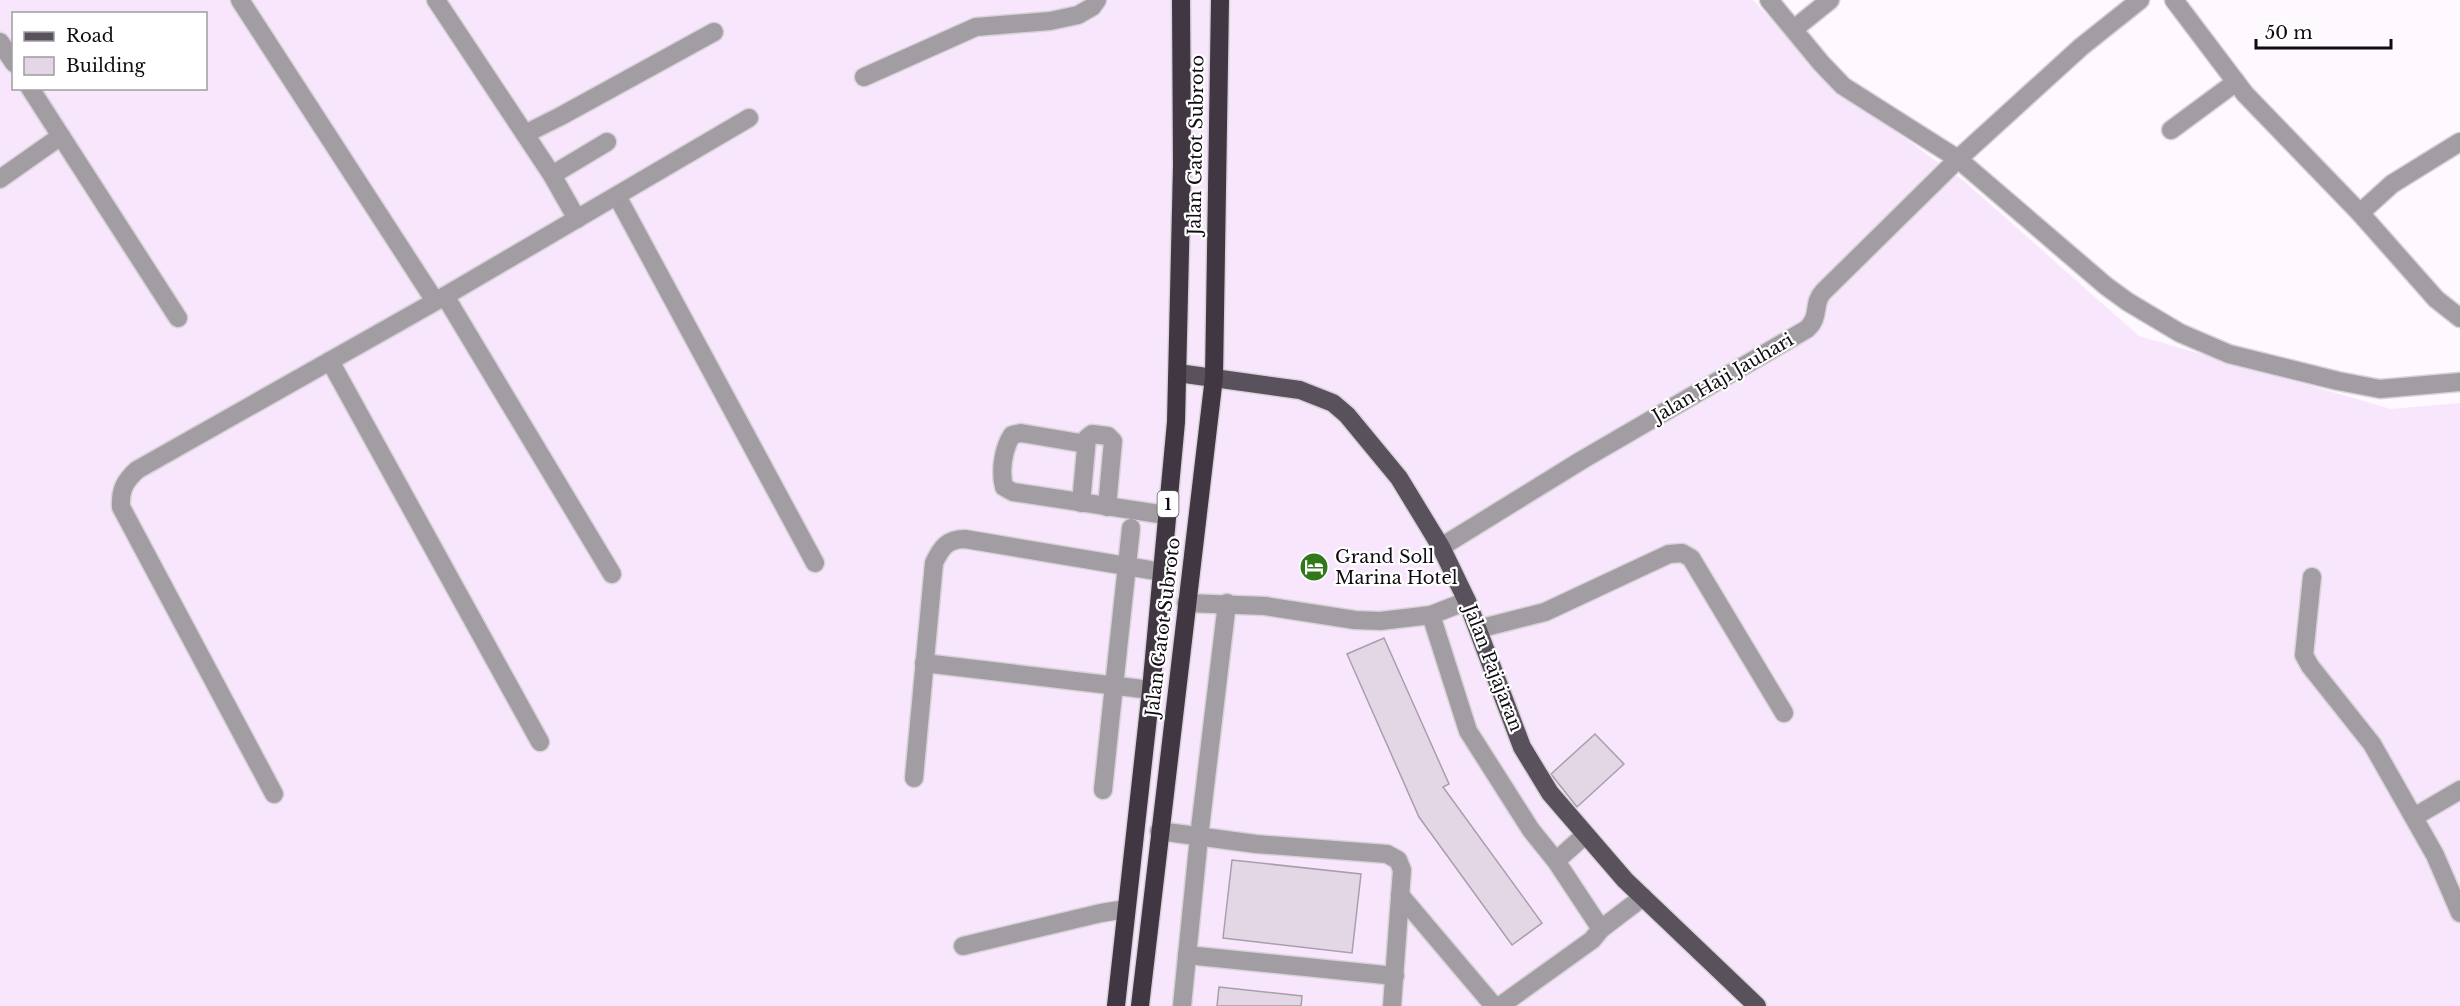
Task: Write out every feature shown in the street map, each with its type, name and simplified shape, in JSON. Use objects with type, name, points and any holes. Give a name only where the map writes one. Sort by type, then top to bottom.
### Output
[{"type":"highway","name":"Jalan Gatot Subroto","points":[[1116,1006],[1151,686],[1176,422],[1182,166],[1181,0]]},
{"type":"highway","name":"Jalan Gatot Subroto","points":[[1140,1006],[1214,377],[1220,0]]},
{"type":"main road","name":"Jalan Pajajaran","points":[[1178,373],[1300,390],[1333,403],[1369,440],[1399,478],[1441,547],[1467,601],[1522,747],[1550,793],[1625,880],[1758,1006]]},
{"type":"street","points":[[240,0],[440,299],[612,574]]},
{"type":"street","points":[[436,0],[552,175],[577,219]]},
{"type":"street","points":[[864,77],[976,27],[1078,15],[1092,7],[1097,0]]},
{"type":"street","points":[[1769,0],[1843,86],[1958,159],[2106,286],[2155,319],[2204,345],[2262,362],[2379,389],[2460,382]]},
{"type":"street","points":[[1794,29],[1830,0]]},
{"type":"street","points":[[2174,0],[2235,81],[2360,213],[2436,299],[2460,318]]},
{"type":"street","name":"Jalan Haji Jauhari","points":[[1441,547],[1582,460],[1807,329],[1816,318],[1819,296],[1958,159],[2133,2]]},
{"type":"street","points":[[525,134],[714,32]]},
{"type":"street","points":[[0,42],[12,60]]},
{"type":"street","points":[[2171,130],[2235,81]]},
{"type":"street","points":[[31,90],[178,318]]},
{"type":"street","points":[[274,794],[121,507],[121,498],[127,479],[138,470],[440,299],[749,118]]},
{"type":"street","points":[[0,179],[61,136]]},
{"type":"street","points":[[552,175],[607,142]]},
{"type":"street","points":[[2360,213],[2392,184],[2460,142]]},
{"type":"street","points":[[617,196],[815,563]]},
{"type":"street","points":[[330,361],[540,742]]},
{"type":"street","points":[[1086,444],[1021,433],[1012,435],[1006,444],[1002,477],[1004,487],[1013,492],[1081,503],[1120,517],[1166,519]]},
{"type":"street","points":[[1081,503],[1087,438],[1092,434],[1108,436],[1113,441],[1127,567],[1104,790]]},
{"type":"street","points":[[914,778],[934,564],[946,544],[956,539],[1162,572]]},
{"type":"street","points":[[1478,629],[1545,612],[1669,554],[1682,553],[1691,558],[1784,713]]},
{"type":"street","points":[[2312,577],[2304,655],[2310,666],[2372,744],[2435,855],[2460,913]]},
{"type":"street","points":[[1186,603],[1222,603],[1291,609],[1355,620],[1380,621],[1431,615],[1467,601]]},
{"type":"street","points":[[1182,1006],[1222,603]]},
{"type":"street","points":[[1431,615],[1468,731],[1531,830],[1556,861],[1601,929]]},
{"type":"street","points":[[925,658],[1151,686]]},
{"type":"street","points":[[2414,817],[2460,790]]},
{"type":"street","points":[[1159,831],[1256,844],[1387,854],[1398,860],[1402,870],[1392,1006]]},
{"type":"street","points":[[1556,861],[1585,835]]},
{"type":"street","points":[[1400,895],[1494,1006]]},
{"type":"street","points":[[1500,1006],[1592,940],[1601,929],[1643,897]]},
{"type":"street","points":[[963,946],[1126,909]]},
{"type":"street","points":[[1187,955],[1395,976]]},
{"type":"shaded area","points":[[0,0],[1753,0],[1836,88],[1965,182],[2139,336],[2391,409],[2460,403],[2460,1006],[0,1006]]},
{"type":"building","points":[[1384,638],[1449,784],[1443,787],[1542,923],[1512,945],[1419,817],[1347,654]]},
{"type":"building","points":[[1595,734],[1624,764],[1577,807],[1551,774]]},
{"type":"building","points":[[1232,860],[1361,874],[1352,953],[1223,938]]},
{"type":"building","points":[[1219,987],[1302,996],[1301,1006],[1217,1006]]},
{"type":"place","name":"Grand Soll Marina Hotel","points":[[1314,567]]}]
